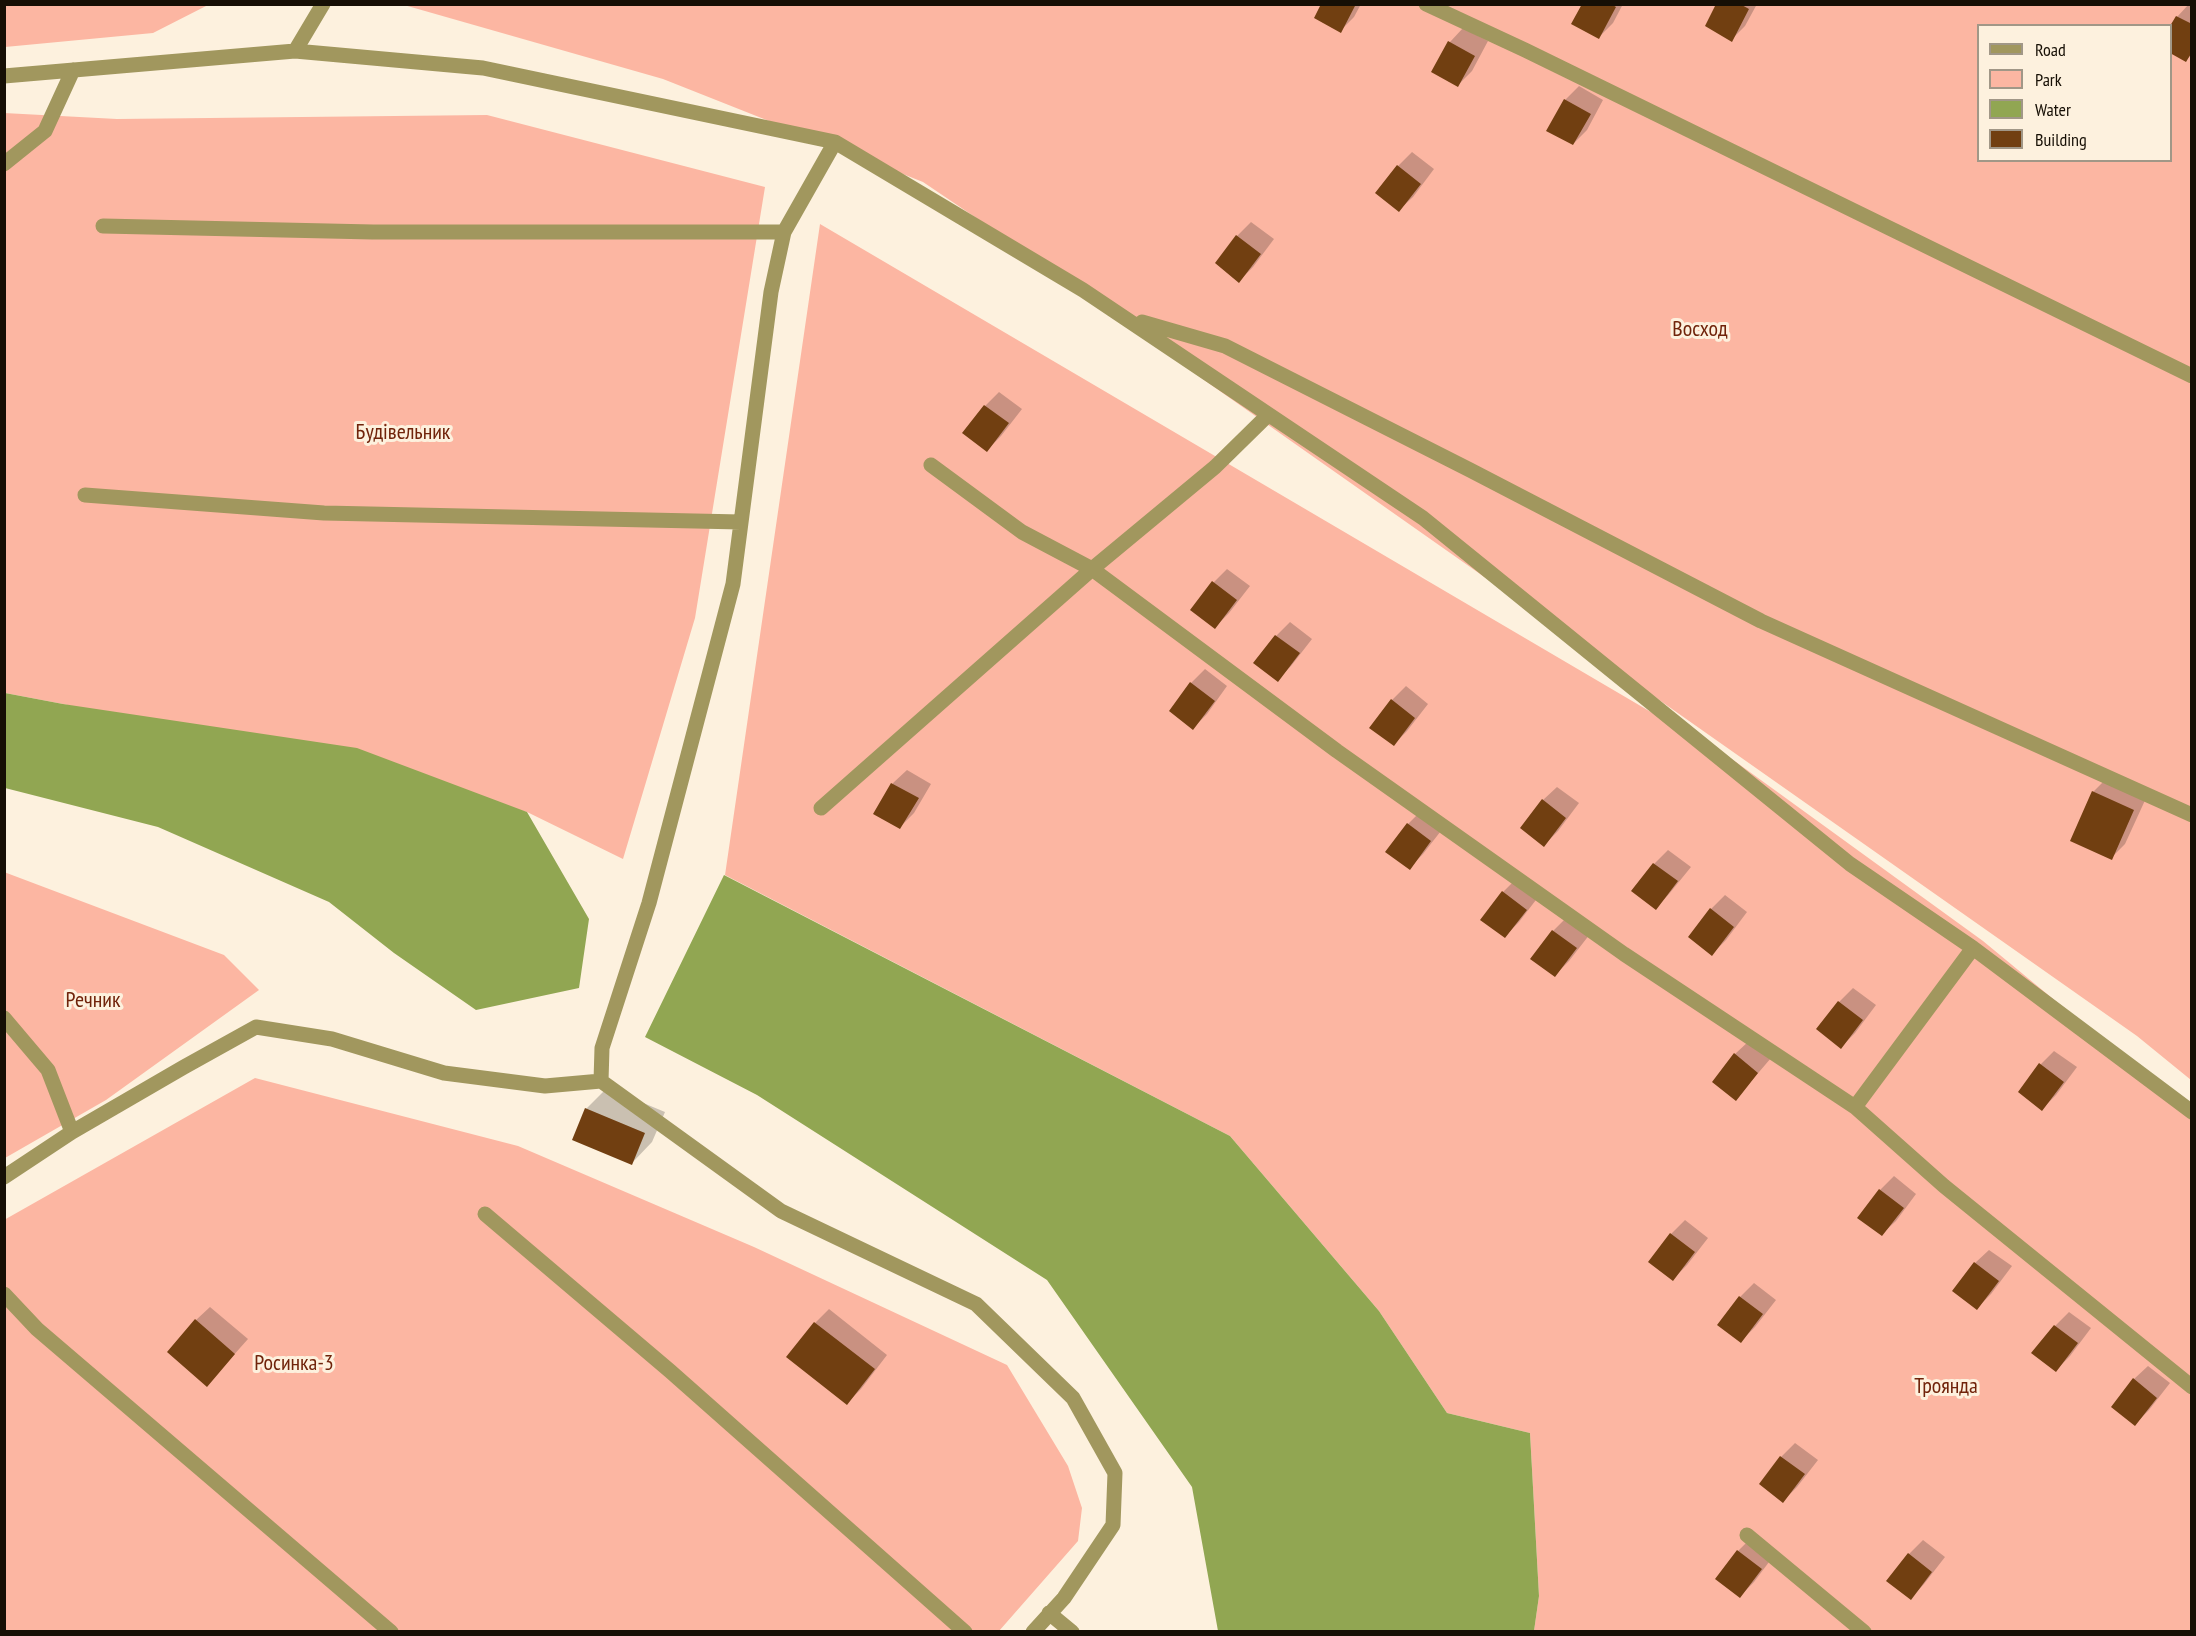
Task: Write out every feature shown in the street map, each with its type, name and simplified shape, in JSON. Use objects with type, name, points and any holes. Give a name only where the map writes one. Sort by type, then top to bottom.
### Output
[{"type":"street","points":[[295,51],[322,4]]},
{"type":"street","points":[[1426,4],[2192,375]]},
{"type":"street","points":[[4,76],[295,51],[483,68],[835,142],[1083,290],[1147,325],[1225,346],[1761,621],[2192,815]]},
{"type":"street","points":[[4,164],[45,131],[73,70]]},
{"type":"street","points":[[601,1081],[602,1048],[649,903],[733,584],[771,292],[784,232],[835,142]]},
{"type":"street","points":[[103,226],[373,232],[784,232]]},
{"type":"street","points":[[1083,290],[1423,518],[1850,864],[1973,948],[2192,1112]]},
{"type":"street","points":[[821,808],[1092,569],[1215,467],[1269,415]]},
{"type":"street","points":[[931,465],[1022,532],[1092,569],[1337,751],[1624,954],[1855,1107],[1944,1186],[2192,1387]]},
{"type":"street","points":[[85,495],[324,513],[741,522]]},
{"type":"street","points":[[1855,1107],[1973,948]]},
{"type":"street","points":[[4,1018],[48,1070],[72,1132]]},
{"type":"street","points":[[4,1177],[72,1132],[256,1028],[332,1039],[444,1073],[545,1086],[601,1081],[781,1211],[976,1304],[1073,1398],[1115,1473],[1113,1525],[1064,1598],[1033,1632]]},
{"type":"street","points":[[485,1214],[670,1371],[966,1632]]},
{"type":"street","points":[[4,1294],[37,1329],[391,1632]]},
{"type":"street","points":[[1747,1535],[1864,1632]]},
{"type":"street","points":[[1049,1613],[1072,1632]]},
{"type":"green space","points":[[5,4],[208,5],[153,33],[5,47]]},
{"type":"green space","name":"Восход","points":[[404,5],[2191,5],[2191,1080],[2137,1036],[1126,325],[1083,290],[923,182],[663,79]]},
{"type":"green space","name":"Будівельник","points":[[4,113],[117,119],[487,115],[765,187],[695,618],[623,859],[527,812],[63,704],[5,693]]},
{"type":"green space","name":"Троянда","points":[[820,224],[1736,762],[1983,941],[2191,1113],[2191,1631],[1534,1631],[1539,1596],[1530,1433],[1447,1413],[1379,1311],[1230,1136],[725,875]]},
{"type":"green space","name":"Речник","points":[[4,872],[224,955],[259,990],[106,1100],[5,1158]]},
{"type":"green space","name":"Росинка-3","points":[[255,1078],[518,1146],[754,1247],[1007,1365],[1068,1466],[1082,1508],[1078,1541],[999,1631],[5,1631],[4,1220]]},
{"type":"water","points":[[5,693],[63,704],[357,748],[527,812],[589,919],[579,988],[476,1010],[394,953],[329,902],[158,827],[5,788]]},
{"type":"water","points":[[724,875],[1230,1136],[1379,1311],[1447,1413],[1530,1433],[1539,1596],[1534,1631],[1218,1631],[1192,1487],[1047,1280],[757,1095],[645,1037]]},
{"type":"building","points":[[1321,4],[1356,4],[1341,33],[1314,18]]},
{"type":"building","points":[[1582,4],[1611,4],[1616,7],[1599,39],[1571,24]]},
{"type":"building","points":[[1716,4],[1740,4],[1749,9],[1732,42],[1705,26]]},
{"type":"building","points":[[2176,16],[2192,24],[2192,52],[2186,62],[2172,54],[2171,24]]},
{"type":"building","points":[[1448,41],[1475,56],[1458,87],[1431,72]]},
{"type":"building","points":[[1564,99],[1591,114],[1573,145],[1546,131]]},
{"type":"building","points":[[1397,165],[1421,184],[1399,212],[1375,193]]},
{"type":"building","points":[[1236,235],[1261,254],[1239,283],[1215,263]]},
{"type":"building","points":[[984,405],[1009,423],[987,452],[962,433]]},
{"type":"building","points":[[1212,581],[1237,600],[1215,629],[1190,610]]},
{"type":"building","points":[[1275,635],[1300,653],[1278,682],[1253,663]]},
{"type":"building","points":[[1190,682],[1215,701],[1193,730],[1169,711]]},
{"type":"building","points":[[1391,699],[1415,718],[1394,746],[1369,728]]},
{"type":"building","points":[[891,783],[919,798],[900,829],[873,814]]},
{"type":"building","points":[[2092,791],[2134,810],[2112,860],[2070,841]]},
{"type":"building","points":[[1542,799],[1566,818],[1544,847],[1520,828]]},
{"type":"building","points":[[1407,823],[1431,841],[1410,870],[1385,852]]},
{"type":"building","points":[[1653,863],[1678,881],[1656,910],[1631,891]]},
{"type":"building","points":[[1502,891],[1527,910],[1505,938],[1480,920]]},
{"type":"building","points":[[1710,908],[1734,927],[1712,956],[1688,937]]},
{"type":"building","points":[[1552,930],[1577,948],[1555,977],[1530,959]]},
{"type":"building","points":[[1838,1001],[1863,1020],[1841,1049],[1816,1029]]},
{"type":"building","points":[[1734,1053],[1758,1073],[1736,1101],[1712,1082]]},
{"type":"building","points":[[2039,1063],[2064,1082],[2042,1111],[2018,1092]]},
{"type":"building","points":[[585,1108],[645,1133],[632,1165],[572,1140]]},
{"type":"building","points":[[1879,1189],[1904,1208],[1882,1236],[1857,1218]]},
{"type":"building","points":[[1670,1233],[1695,1252],[1673,1281],[1648,1262]]},
{"type":"building","points":[[1974,1262],[1999,1281],[1977,1310],[1952,1291]]},
{"type":"building","points":[[1739,1296],[1763,1314],[1741,1343],[1717,1325]]},
{"type":"building","points":[[195,1319],[235,1354],[207,1387],[167,1352]]},
{"type":"building","points":[[814,1322],[875,1369],[847,1405],[786,1357]]},
{"type":"building","points":[[2054,1325],[2078,1343],[2056,1372],[2031,1353]]},
{"type":"building","points":[[2133,1378],[2157,1398],[2135,1426],[2111,1407]]},
{"type":"building","points":[[1780,1456],[1805,1474],[1783,1503],[1759,1484]]},
{"type":"building","points":[[1737,1550],[1762,1569],[1740,1598],[1715,1579]]},
{"type":"building","points":[[1908,1553],[1932,1572],[1911,1600],[1886,1581]]}]
